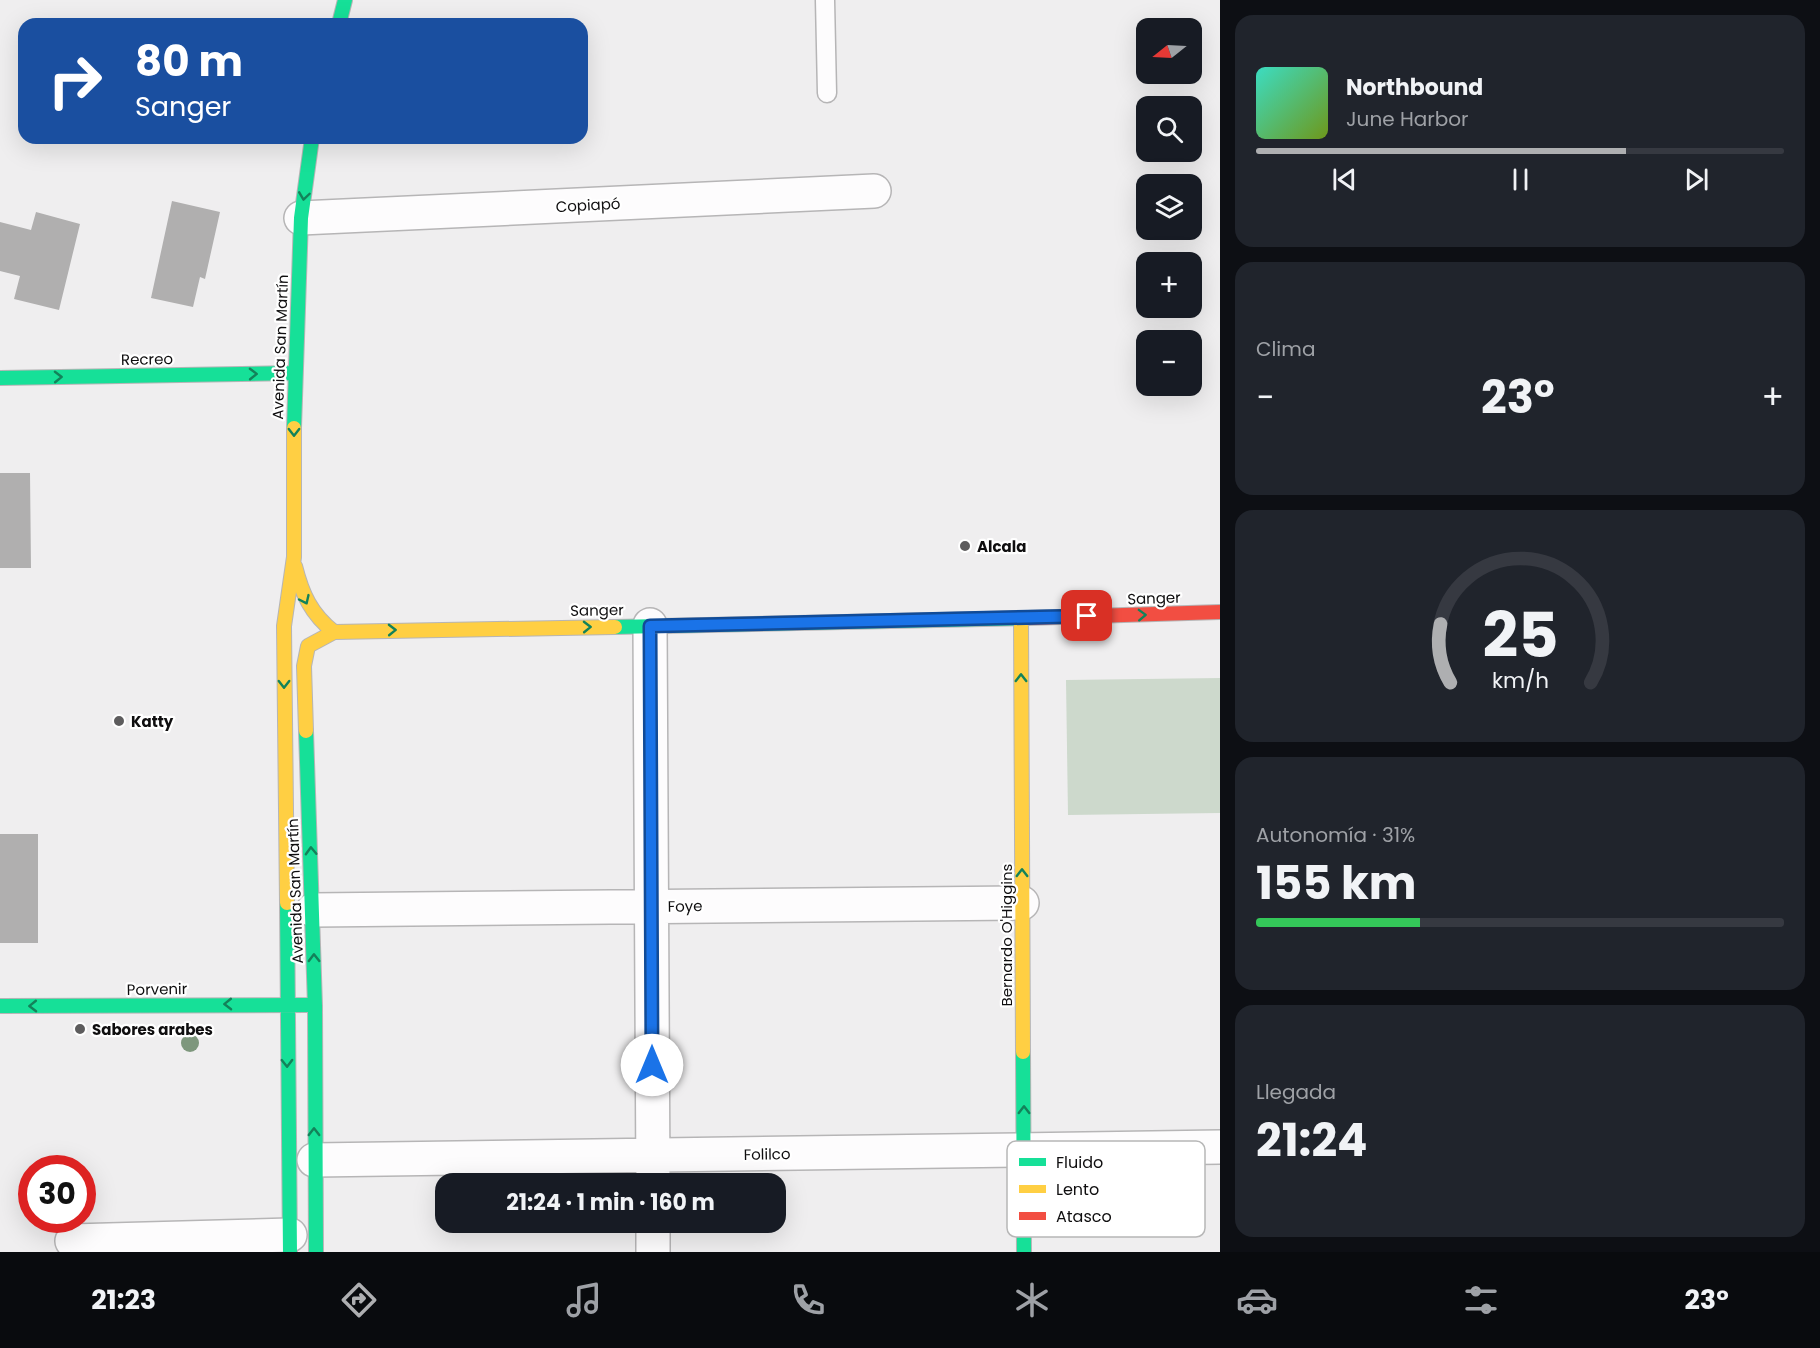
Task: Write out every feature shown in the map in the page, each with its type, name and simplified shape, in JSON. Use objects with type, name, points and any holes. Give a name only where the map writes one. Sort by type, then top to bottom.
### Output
[{"type":"main road","points":[[340,18],[345,0]]},
{"type":"main road","name":"Avenida San Martín","points":[[298,1246],[286,1004],[284,626],[294,557],[294,374],[301,218],[311,144]]},
{"type":"main road","name":"Recreo","points":[[0,378],[294,374]]},
{"type":"main road","name":"Avenida San Martín","points":[[294,557],[302,594],[310,610],[316,619],[334,632],[308,646],[304,666],[315,1006],[314,1160],[298,1246]]},
{"type":"main road","name":"Sanger","points":[[334,632],[1021,619],[1220,612]]},
{"type":"main road","name":"Bernardo O'Higgins","points":[[1021,619],[1024,1141]]},
{"type":"main road","name":"Porvenir","points":[[0,1006],[286,1004],[315,1006]]},
{"type":"street","name":"Copiapó","points":[[301,218],[874,191]]},
{"type":"street","points":[[650,626],[653,1170]]},
{"type":"street","name":"Foye","points":[[313,910],[1022,903]]},
{"type":"street","name":"Folilco","points":[[1205,1147],[1220,1147]]},
{"type":"street","name":"Folilco","points":[[314,1160],[653,1170],[1007,1150]]},
{"type":"street","points":[[653,1233],[654,1252]]},
{"type":"street","points":[[72,1241],[298,1246]]},
{"type":"lane","points":[[825,0],[827,93]]},
{"type":"green space","points":[[1220,678],[1220,813],[1068,815],[1066,680]]},
{"type":"building","points":[[172,201],[220,212],[205,279],[200,277],[193,307],[151,298]]},
{"type":"building","points":[[36,212],[80,224],[59,310],[14,299],[20,276],[0,271],[0,222],[31,230]]},
{"type":"building","points":[[0,473],[30,473],[31,568],[0,568]]},
{"type":"building","points":[[0,834],[38,834],[38,943],[0,943]]},
{"type":"traffic: fast","points":[[340,18],[345,0]]},
{"type":"traffic: fast","points":[[294,428],[301,218],[311,144]]},
{"type":"traffic: fast","points":[[0,378],[294,373]]},
{"type":"traffic: fast","points":[[615,627],[1028,618]]},
{"type":"traffic: fast","points":[[306,731],[315,1006],[316,1252]]},
{"type":"traffic: fast","points":[[287,903],[290,1252]]},
{"type":"traffic: fast","points":[[0,1006],[307,1005]]},
{"type":"traffic: fast","points":[[1023,1052],[1023,1141]]},
{"type":"traffic: fast","points":[[1024,1237],[1024,1252]]},
{"type":"traffic: slow","points":[[287,903],[284,626],[294,557],[294,428]]},
{"type":"traffic: slow","points":[[295,566],[308,603],[319,618],[334,632]]},
{"type":"traffic: slow","points":[[1021,619],[1023,1052]]},
{"type":"traffic: slow","points":[[306,731],[304,666],[308,646],[334,632],[615,627]]},
{"type":"traffic: jam","points":[[1028,618],[1220,612]]},
{"type":"place","name":"Alcala","points":[[965,546]]},
{"type":"place","name":"Katty","points":[[119,721]]},
{"type":"place","name":"Sabores arabes","points":[[80,1029]]},
{"type":"route","points":[[652,1065],[650,626],[1087,616]]}]
